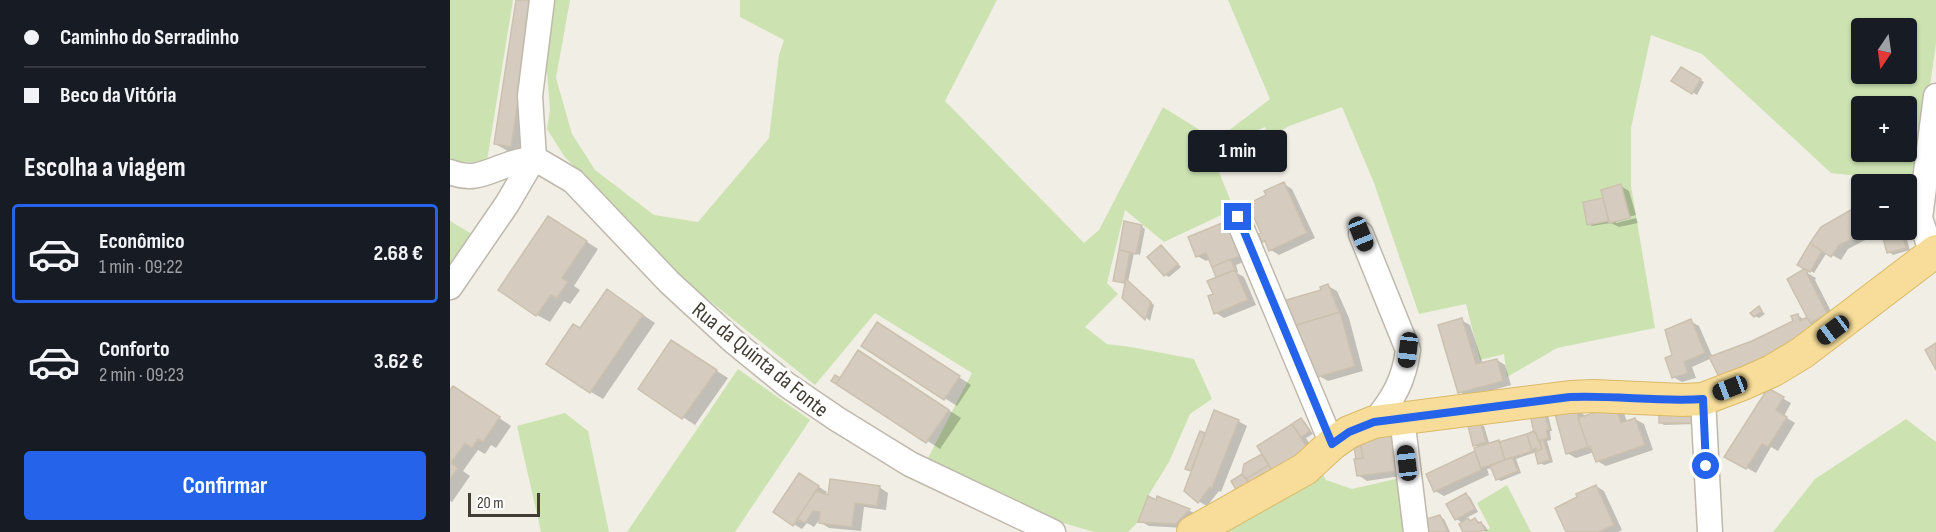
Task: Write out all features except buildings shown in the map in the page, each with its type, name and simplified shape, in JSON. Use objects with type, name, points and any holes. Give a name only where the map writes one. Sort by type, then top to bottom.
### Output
[{"type":"main road","points":[[1193,532],[1305,469],[1349,432],[1388,420],[1570,397],[1703,399],[1772,371],[1802,353],[1934,252]]},
{"type":"street","points":[[450,287],[507,204],[534,158],[530,96],[542,0]]},
{"type":"street","points":[[1934,252],[1920,218],[1936,96]]},
{"type":"street","points":[[450,172],[469,177],[496,171],[508,164],[534,158]]},
{"type":"street","name":"Rua da Quinta da Fonte","points":[[534,158],[573,181],[669,282],[733,341],[787,385],[910,464],[1053,532]]},
{"type":"street","points":[[1238,217],[1332,444]]},
{"type":"street","points":[[1361,234],[1408,350],[1405,369],[1389,404],[1388,420],[1416,532]]},
{"type":"street","points":[[1703,399],[1710,532]]},
{"type":"green space","points":[[450,0],[513,0],[487,161],[458,163],[450,158]]},
{"type":"green space","points":[[552,0],[570,0],[556,78],[572,134],[595,170],[654,215],[698,222],[769,138],[779,55],[784,40],[740,17],[740,0],[997,0],[945,101],[1084,243],[1099,230],[1163,107],[1203,132],[1227,132],[1270,99],[1228,0],[1936,0],[1936,44],[1917,175],[1831,173],[1702,54],[1651,35],[1631,128],[1631,186],[1655,328],[1557,348],[1507,377],[1504,354],[1480,360],[1466,304],[1419,314],[1374,183],[1342,107],[1289,126],[1269,138],[1265,127],[1210,150],[1234,209],[1164,242],[1125,210],[1107,283],[1118,294],[1085,327],[1107,344],[1194,359],[1212,399],[1190,414],[1169,462],[1148,496],[1138,522],[1128,532],[1094,532],[1050,519],[985,493],[928,458],[972,373],[875,313],[815,385],[690,285],[564,156],[547,129],[550,110],[545,46]]},
{"type":"green space","points":[[450,221],[472,234],[450,266]]},
{"type":"green space","points":[[738,369],[810,420],[735,532],[627,532]]},
{"type":"green space","points":[[565,413],[588,431],[609,532],[541,532],[517,426]]},
{"type":"green space","points":[[1906,419],[1936,442],[1936,532],[1773,532],[1815,479]]},
{"type":"green space","points":[[1321,471],[1326,480],[1352,489],[1400,478],[1407,532],[1222,532]]},
{"type":"green space","points":[[1507,485],[1531,532],[1483,532],[1490,528],[1477,503]]},
{"type":"route","points":[[1238,217],[1332,444],[1349,432],[1374,422],[1570,397],[1703,399],[1706,466]]}]
